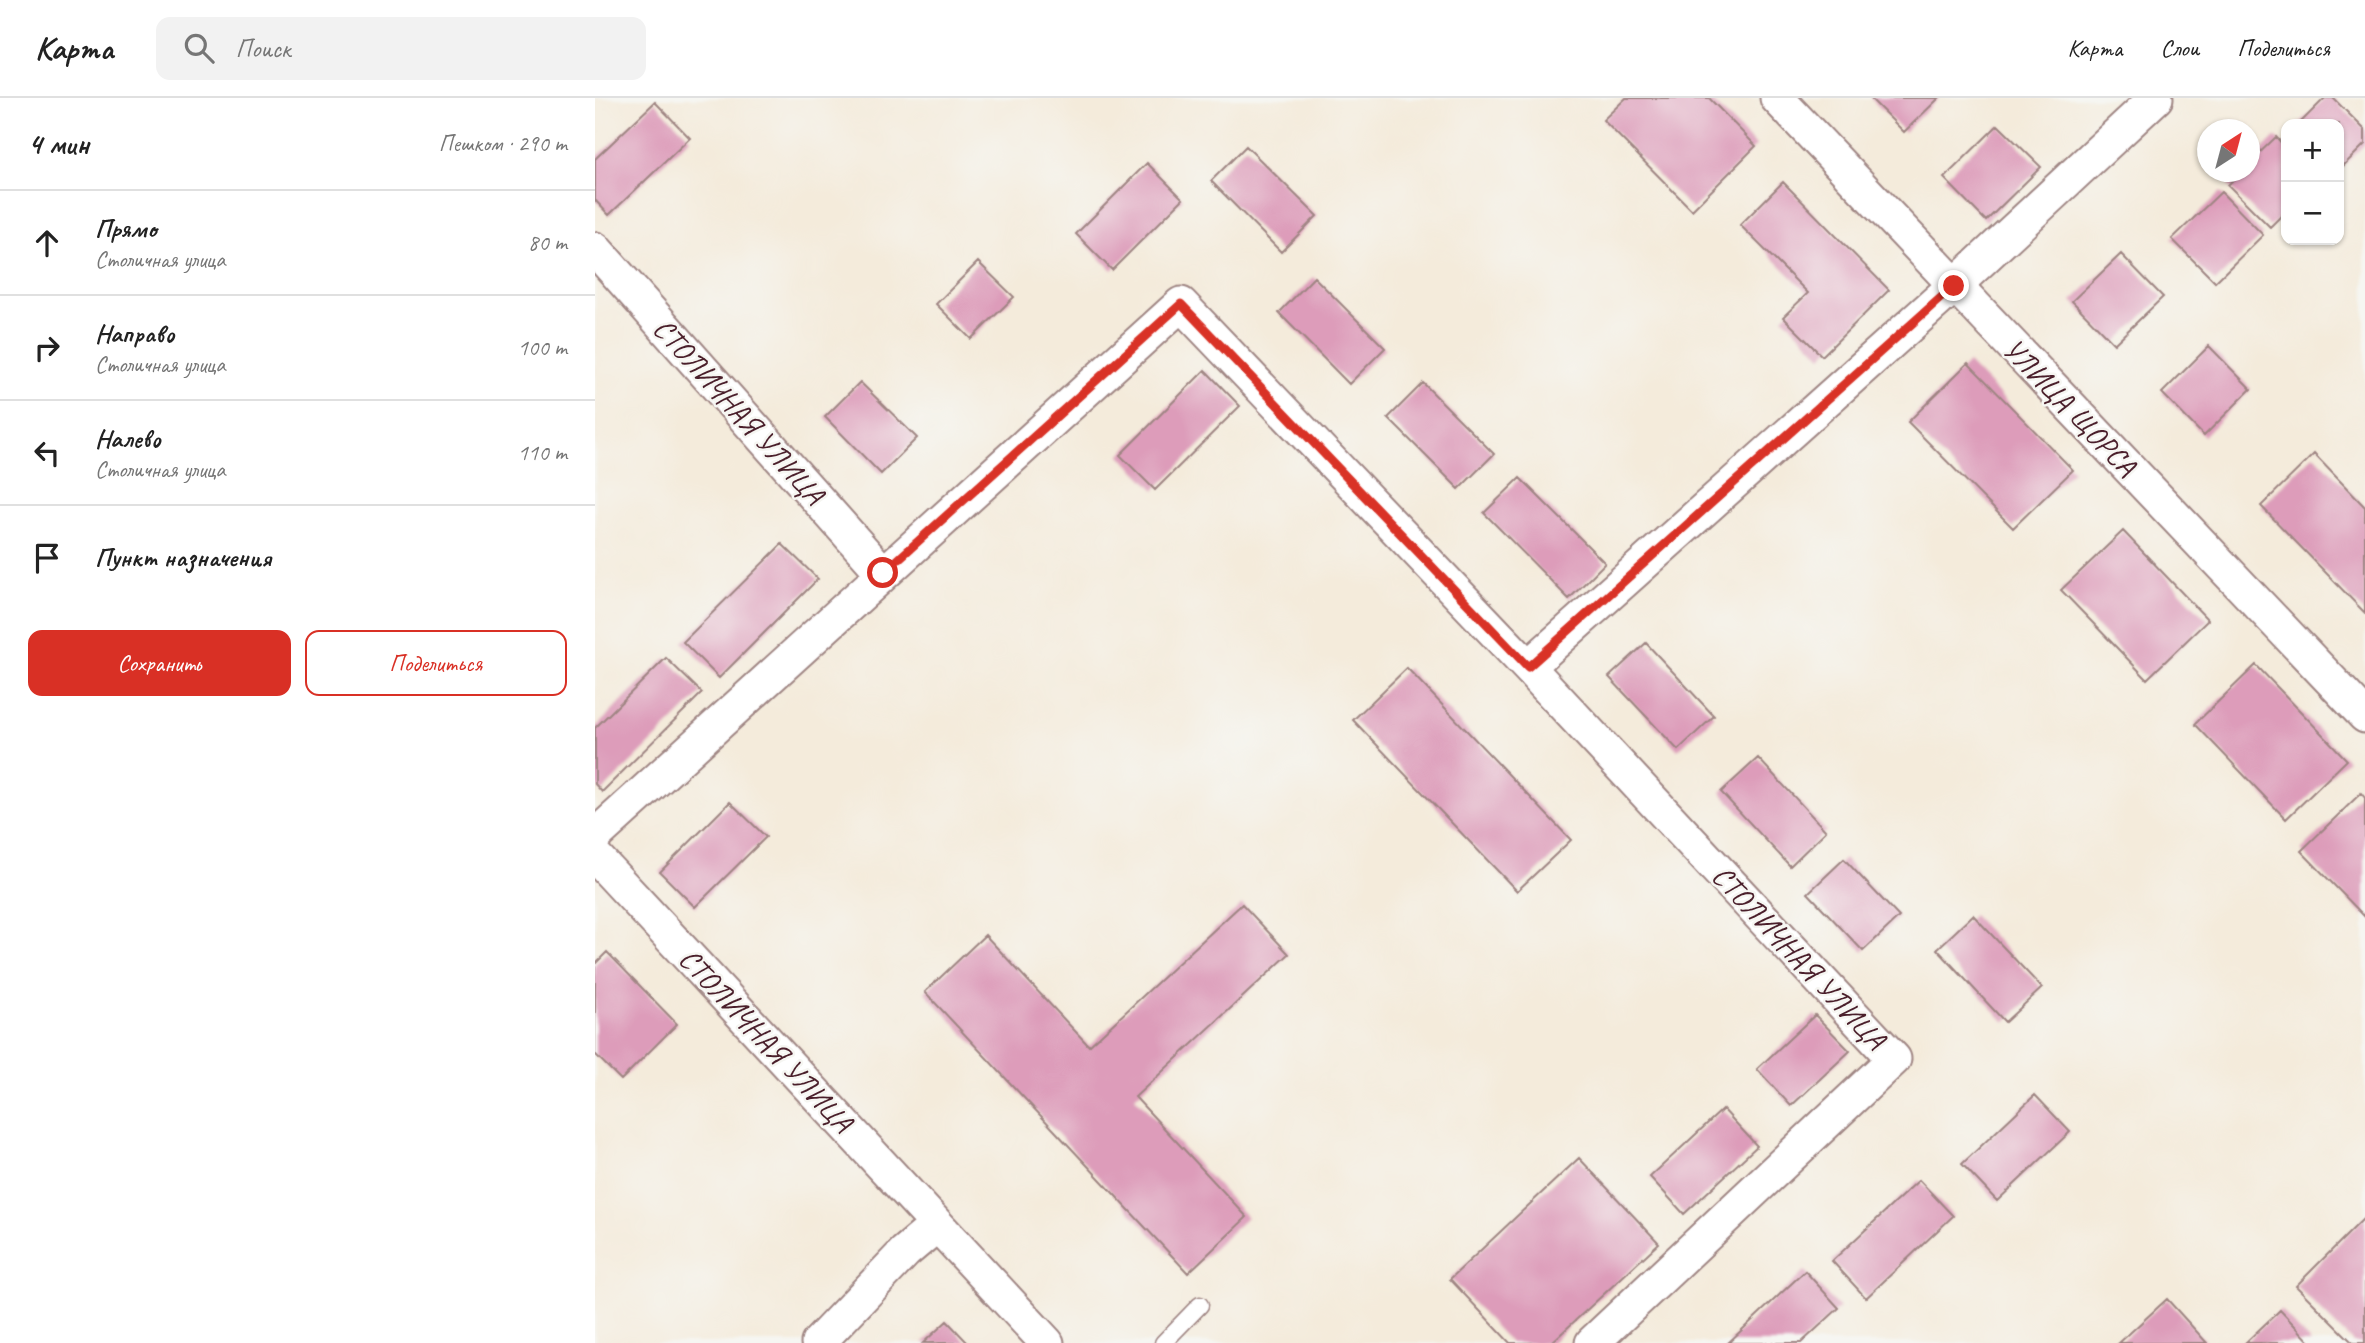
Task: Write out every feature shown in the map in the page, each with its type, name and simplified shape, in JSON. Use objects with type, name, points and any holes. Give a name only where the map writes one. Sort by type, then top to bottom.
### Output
[{"type":"street","name":"УЛИЦА ЩОРСА","points":[[1777,98],[2365,716]]},
{"type":"street","points":[[1528,667],[1954,286],[2156,98]]},
{"type":"street","name":"СТОЛИЧНАЯ УЛИЦА","points":[[595,249],[883,573]]},
{"type":"street","name":"СТОЛИЧНАЯ УЛИЦА","points":[[595,836],[1181,304],[1528,667],[1894,1059],[1613,1336]]},
{"type":"street","name":"СТОЛИЧНАЯ УЛИЦА","points":[[595,856],[1047,1343]]},
{"type":"street","points":[[818,1343],[905,1252],[937,1225]]},
{"type":"lane","points":[[1163,1343],[1200,1305]]},
{"type":"building","points":[[1626,98],[1709,98],[1756,146],[1692,210],[1603,120]]},
{"type":"building","points":[[1870,98],[1939,98],[1904,132]]},
{"type":"building","points":[[2325,98],[2333,98],[2365,130],[2365,144],[2344,165],[2344,119],[2304,119]]},
{"type":"building","points":[[655,102],[690,138],[609,215],[595,200],[595,159]]},
{"type":"building","points":[[1998,125],[2041,167],[1986,221],[1944,178]]},
{"type":"building","points":[[2276,137],[2281,142],[2281,216],[2270,227],[2228,185],[2231,182],[2260,182],[2260,152]]},
{"type":"building","points":[[1246,146],[1317,216],[1281,252],[1211,181]]},
{"type":"building","points":[[1147,163],[1183,199],[1112,270],[1076,234]]},
{"type":"building","points":[[1783,182],[1889,290],[1822,356],[1783,317],[1808,293],[1740,225]]},
{"type":"building","points":[[2221,192],[2263,235],[2215,282],[2172,239]]},
{"type":"building","points":[[2121,254],[2163,297],[2114,344],[2072,301]]},
{"type":"building","points":[[978,262],[1014,297],[971,339],[936,304]]},
{"type":"building","points":[[1314,277],[1385,348],[1349,384],[1279,313]]},
{"type":"building","points":[[2209,346],[2251,389],[2204,436],[2162,393]]},
{"type":"building","points":[[1968,363],[2073,470],[2013,528],[1908,422]]},
{"type":"building","points":[[1205,370],[1240,406],[1155,490],[1120,455]]},
{"type":"building","points":[[860,382],[917,438],[881,474],[825,417]]},
{"type":"building","points":[[1423,383],[1494,454],[1459,489],[1388,418]]},
{"type":"building","points":[[2314,454],[2365,507],[2365,613],[2261,506]]},
{"type":"building","points":[[1520,478],[1605,563],[1569,599],[1484,513]]},
{"type":"building","points":[[2123,531],[2208,620],[2147,679],[2061,590]]},
{"type":"building","points":[[782,544],[818,579],[719,678],[683,642]]},
{"type":"building","points":[[1646,643],[1714,716],[1678,750],[1609,677]]},
{"type":"building","points":[[666,658],[702,693],[602,792],[595,784],[595,728]]},
{"type":"building","points":[[2256,665],[2347,760],[2286,819],[2195,724]]},
{"type":"building","points":[[1407,668],[1571,840],[1517,891],[1353,720]]},
{"type":"building","points":[[1758,758],[1826,831],[1790,866],[1721,792]]},
{"type":"building","points":[[2361,793],[2365,798],[2365,917],[2301,851]]},
{"type":"building","points":[[730,802],[766,837],[695,907],[660,872]]},
{"type":"building","points":[[1844,859],[1899,917],[1863,951],[1808,893]]},
{"type":"building","points":[[1242,904],[1289,954],[1135,1097],[1247,1217],[1188,1273],[925,992],[985,935],[1089,1046]]},
{"type":"building","points":[[1973,915],[2042,988],[2005,1022],[1937,949]]},
{"type":"building","points":[[607,952],[677,1024],[621,1080],[595,1054],[595,964]]},
{"type":"building","points":[[1815,1015],[1850,1051],[1791,1106],[1757,1069]]},
{"type":"building","points":[[2035,1095],[2070,1132],[1997,1201],[1962,1164]]},
{"type":"building","points":[[1723,1109],[1757,1146],[1684,1214],[1650,1177]]},
{"type":"building","points":[[1579,1158],[1659,1243],[1551,1343],[1510,1343],[1450,1279]]},
{"type":"building","points":[[1919,1180],[1953,1216],[1866,1298],[1832,1261]]},
{"type":"building","points":[[2365,1217],[2365,1343],[2353,1343],[2296,1286]]},
{"type":"building","points":[[1805,1271],[1839,1308],[1801,1343],[1728,1343]]},
{"type":"building","points":[[2167,1299],[2207,1343],[2119,1343]]},
{"type":"building","points":[[2280,1310],[2311,1343],[2245,1343]]},
{"type":"building","points":[[947,1321],[968,1343],[923,1343]]},
{"type":"route","points":[[883,573],[1181,304],[1528,667],[1954,286]]}]
